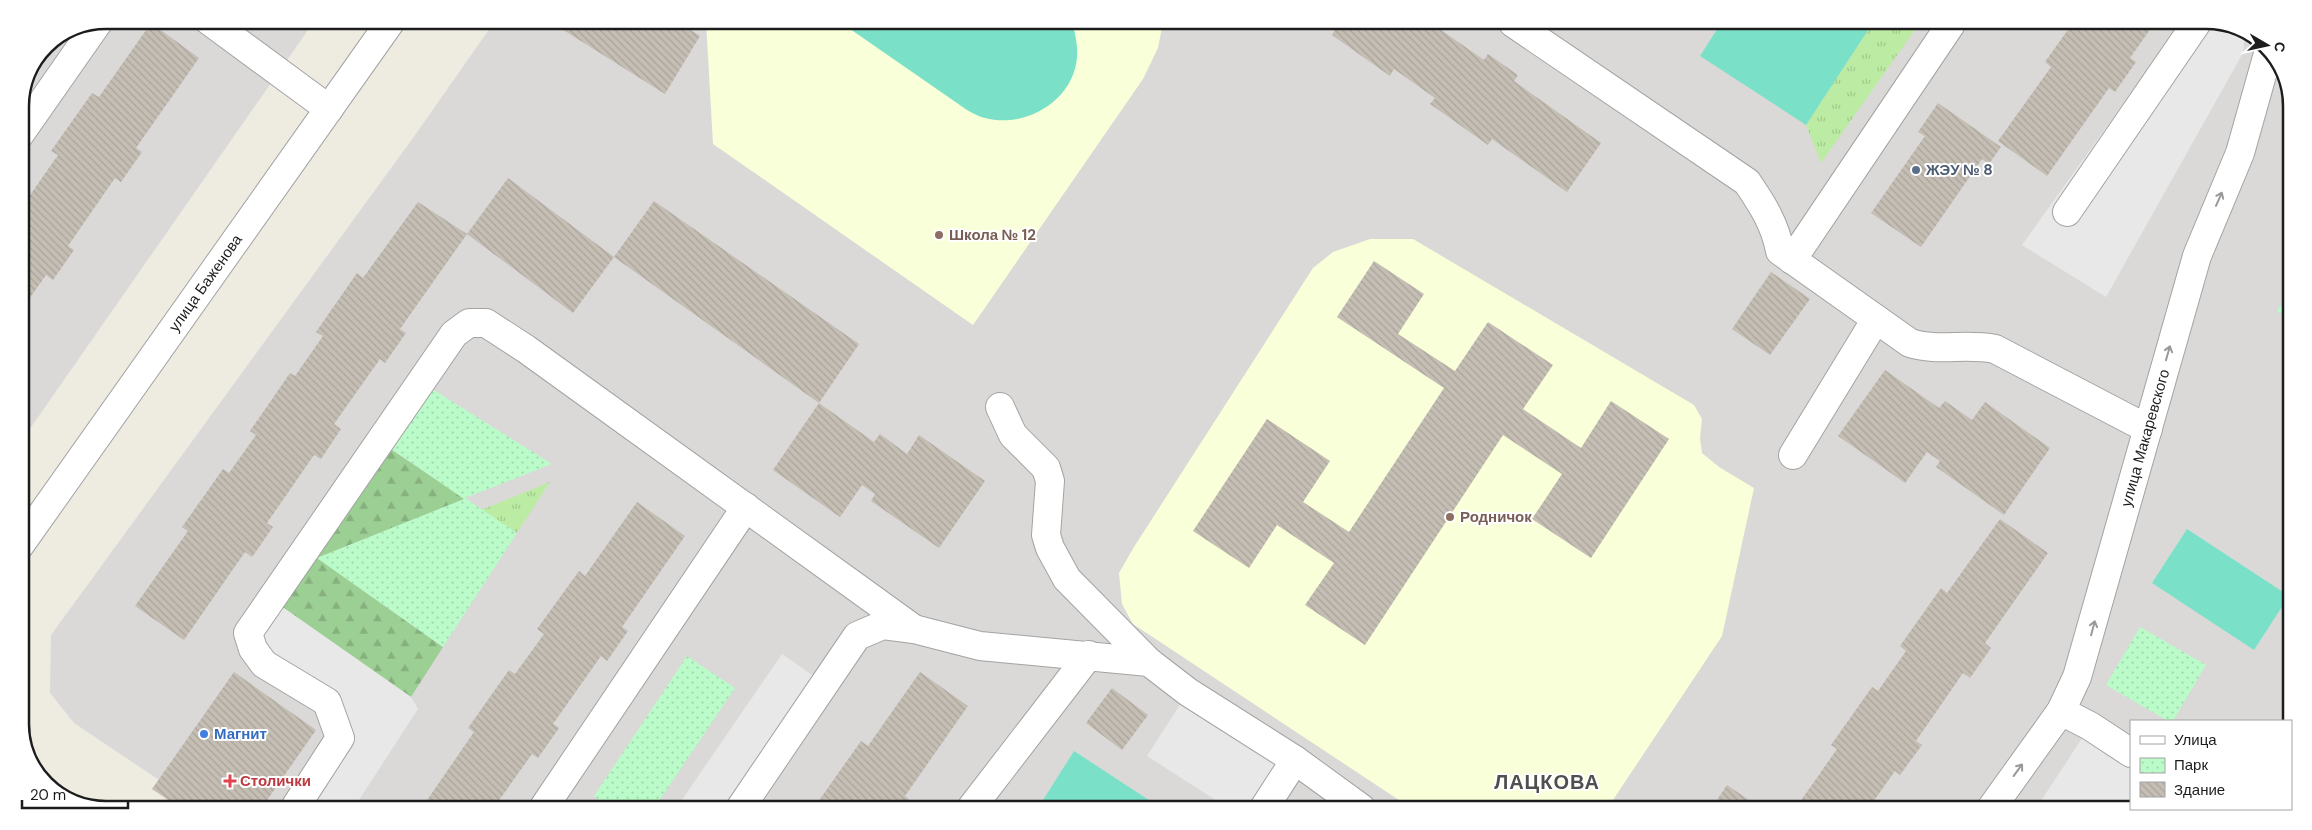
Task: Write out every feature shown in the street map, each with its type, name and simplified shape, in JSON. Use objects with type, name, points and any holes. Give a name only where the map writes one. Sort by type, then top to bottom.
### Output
[{"type":"street","points":[[220,29],[329,109]]},
{"type":"street","name":"улица Баженова","points":[[29,532],[385,29]]},
{"type":"street","points":[[1522,29],[1747,182],[1777,232],[1780,251],[1910,343],[1926,348],[1974,345],[1995,348],[2148,428]]},
{"type":"street","points":[[1792,260],[1948,29]]},
{"type":"street","points":[[2067,212],[2193,29]]},
{"type":"street","points":[[29,121],[93,30]]},
{"type":"street","name":"улица Макаревского","points":[[1996,801],[2061,711],[2077,677],[2197,256],[2240,153],[2263,70]]},
{"type":"street","points":[[1793,455],[1876,318]]},
{"type":"street","points":[[299,801],[340,738],[327,702],[264,664],[253,649],[248,633],[454,334],[469,323],[486,323],[526,349],[914,629]]},
{"type":"street","points":[[1000,407],[1013,435],[1046,468],[1050,481],[1046,535],[1050,548],[1068,579],[1149,662],[1188,692],[1295,760],[1351,801]]},
{"type":"street","points":[[547,801],[746,507]]},
{"type":"street","points":[[745,801],[857,636],[883,625],[914,629],[980,646],[1149,662]]},
{"type":"street","points":[[977,801],[1089,655]]},
{"type":"street","points":[[2061,711],[2090,726],[2130,752]]},
{"type":"street","points":[[1269,801],[1295,760]]},
{"type":"shaded area","points":[[309,29],[29,430],[29,106],[30,91],[42,63],[51,51],[63,42],[91,30]]},
{"type":"shaded area","points":[[489,29],[2206,29],[2221,30],[2242,38],[2242,70],[2274,70],[2281,86],[2283,101],[2283,720],[2130,720],[2130,801],[191,801],[74,723],[50,693],[51,635],[413,138]]},
{"type":"shaded area","name":"Школа № 12","points":[[706,29],[1162,29],[1158,48],[1143,79],[973,325],[713,144]]},
{"type":"shaded area","points":[[2176,29],[2221,30],[2242,38],[2242,55],[2106,297],[2022,245]]},
{"type":"shaded area","name":"Родничок","points":[[1370,239],[1413,239],[1694,405],[1702,419],[1700,438],[1702,453],[1719,467],[1754,488],[1722,636],[1612,801],[1400,801],[1133,624],[1122,604],[1119,573],[1134,547],[1313,268],[1333,252]]},
{"type":"shaded area","points":[[271,599],[411,697],[418,709],[358,801],[298,801],[334,718],[253,649]]},
{"type":"shaded area","points":[[782,654],[825,684],[745,801],[681,801]]},
{"type":"shaded area","points":[[1188,692],[1295,760],[1269,801],[1217,801],[1147,756]]},
{"type":"shaded area","points":[[2090,726],[2130,752],[2130,801],[2041,801]]},
{"type":"green space","points":[[850,29],[1074,29],[1077,44],[1074,72],[1067,86],[1045,108],[1031,115],[1001,120],[978,116]]},
{"type":"green space","points":[[1717,29],[1869,29],[1806,125],[1700,56]]},
{"type":"green space","points":[[1869,29],[1915,29],[1821,163],[1806,125]]},
{"type":"green space","points":[[2283,302],[2283,315],[2277,311]]},
{"type":"green space","points":[[421,382],[552,464],[465,498],[517,533],[443,647],[317,558],[464,499],[380,441]]},
{"type":"green space","points":[[392,450],[465,499],[317,558]]},
{"type":"green space","points":[[550,482],[517,533],[481,510]]},
{"type":"green space","points":[[2187,529],[2283,592],[2283,605],[2254,650],[2152,583]]},
{"type":"green space","points":[[317,558],[443,647],[411,697],[271,599],[294,567]]},
{"type":"green space","points":[[2140,627],[2206,665],[2174,720],[2166,720],[2106,685]]},
{"type":"green space","points":[[687,656],[735,688],[659,801],[601,801],[594,796]]},
{"type":"green space","points":[[1074,751],[1150,801],[1042,801]]},
{"type":"building","points":[[147,29],[159,29],[199,58],[136,148],[142,152],[121,182],[115,178],[68,246],[74,250],[53,280],[46,275],[29,299],[29,194],[58,155],[51,151],[92,93],[99,97]]},
{"type":"building","points":[[562,29],[689,29],[700,36],[665,94]]},
{"type":"building","points":[[1335,29],[1440,29],[1484,60],[1488,54],[1518,75],[1514,81],[1601,143],[1567,192],[1492,139],[1488,145],[1430,104],[1435,98],[1394,69],[1390,76],[1332,35]]},
{"type":"building","points":[[2068,29],[2150,29],[2130,58],[2136,62],[2115,92],[2109,88],[2047,176],[1998,141],[2051,67],[2045,62]]},
{"type":"building","points":[[1938,103],[2001,147],[1989,164],[1982,159],[1921,247],[1871,213],[1925,136],[1918,132]]},
{"type":"building","points":[[508,178],[614,257],[573,313],[467,234]]},
{"type":"building","points":[[654,201],[859,344],[819,403],[614,257]]},
{"type":"building","points":[[418,202],[467,234],[400,329],[406,333],[385,363],[380,359],[334,424],[341,429],[321,459],[314,455],[267,523],[273,527],[252,557],[245,552],[184,640],[135,606],[188,531],[182,527],[223,469],[229,473],[256,435],[250,431],[290,373],[295,376],[323,336],[316,332],[357,273],[363,278]]},
{"type":"building","points":[[1374,261],[1424,294],[1398,334],[1455,371],[1488,322],[1553,365],[1523,409],[1581,448],[1611,401],[1669,439],[1591,558],[1532,519],[1562,474],[1503,435],[1365,645],[1305,605],[1334,563],[1277,525],[1249,568],[1193,531],[1267,419],[1330,461],[1303,502],[1349,532],[1444,388],[1337,317]]},
{"type":"building","points":[[1771,272],[1810,299],[1770,355],[1732,329]]},
{"type":"building","points":[[1885,370],[1939,408],[1945,401],[1972,420],[1985,402],[2050,448],[2004,515],[1936,467],[1940,461],[1927,452],[1905,483],[1838,436]]},
{"type":"building","points":[[819,403],[874,442],[880,434],[907,454],[919,435],[985,481],[939,548],[871,501],[875,494],[862,485],[840,517],[773,470]]},
{"type":"building","points":[[637,502],[685,536],[622,627],[628,631],[607,661],[601,656],[553,724],[559,728],[538,758],[532,754],[499,801],[426,801],[474,732],[468,728],[509,670],[515,674],[544,634],[537,629],[579,571],[585,576]]},
{"type":"building","points":[[2000,519],[2048,553],[1985,643],[1991,648],[1970,678],[1963,673],[1916,741],[1922,745],[1900,775],[1895,771],[1874,801],[1801,801],[1837,749],[1831,745],[1872,687],[1878,691],[1906,651],[1900,646],[1941,588],[1947,593]]},
{"type":"building","points":[[234,672],[316,730],[266,801],[170,801],[152,789]]},
{"type":"building","points":[[920,672],[968,706],[905,796],[911,801],[823,801],[820,799],[861,741],[868,746]]},
{"type":"building","points":[[1112,688],[1148,715],[1122,750],[1086,723]]},
{"type":"building","points":[[1727,785],[1750,801],[1716,801]]},
{"type":"place","name":"ЖЭУ № 8","points":[[1916,170]]},
{"type":"place","name":"Школа № 12","points":[[939,235]]},
{"type":"place","name":"Родничок","points":[[1450,517]]},
{"type":"place","name":"Магнит","points":[[204,734]]},
{"type":"place","name":"Столички","points":[[230,781]]},
{"type":"district","name":"ЛАЦКОВА","points":[[1547,782]]}]
